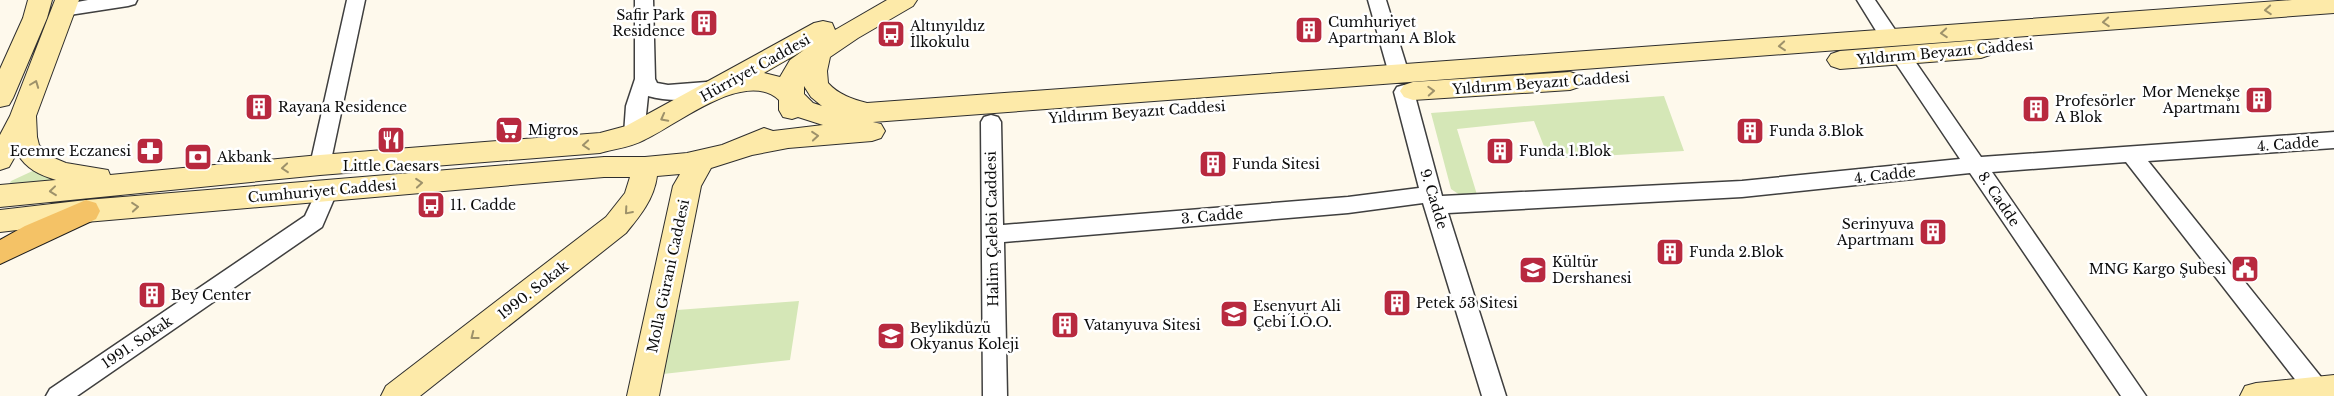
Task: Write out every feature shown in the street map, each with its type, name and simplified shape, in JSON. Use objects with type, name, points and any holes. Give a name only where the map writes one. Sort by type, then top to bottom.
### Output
[{"type":"main road","points":[[2,88],[35,18],[40,0]]},
{"type":"main road","name":"Hürriyet Caddesi","points":[[634,134],[875,0]]},
{"type":"main road","name":"Hürriyet Caddesi","points":[[750,146],[783,124],[792,108],[791,80],[799,66],[820,50],[905,0]]},
{"type":"main road","points":[[0,160],[23,116],[65,5]]},
{"type":"main road","name":"Yıldırım Beyazıt Caddesi","points":[[1896,47],[2334,5]]},
{"type":"main road","name":"Yıldırım Beyazıt Caddesi","points":[[719,88],[761,82],[777,86],[804,110],[823,116],[864,112],[1401,83],[1896,47],[2334,23]]},
{"type":"main road","points":[[820,50],[814,78],[818,89],[830,99],[846,107],[864,112]]},
{"type":"main road","name":"Yıldırım Beyazıt Caddesi","points":[[750,146],[788,138],[991,122],[1401,83]]},
{"type":"main road","points":[[23,116],[24,141],[36,161],[62,171],[85,176],[162,179]]},
{"type":"main road","points":[[634,134],[636,158],[644,168]]},
{"type":"main road","name":"Cumhuriyet Caddesi","points":[[0,196],[320,165],[600,143],[634,134]]},
{"type":"main road","name":"Cumhuriyet Caddesi","points":[[0,221],[86,211],[604,167],[644,168],[702,160],[750,146]]},
{"type":"main road","name":"Molla Gürani Caddesi","points":[[642,396],[686,186],[702,160]]},
{"type":"main road","name":"1990. Sokak","points":[[397,396],[616,225],[637,201],[644,183],[644,168]]},
{"type":"main road","points":[[0,253],[35,234],[86,211]]},
{"type":"main road","points":[[2256,396],[2326,388]]},
{"type":"street","points":[[65,5],[128,0]]},
{"type":"street","points":[[320,165],[356,0]]},
{"type":"street","points":[[644,0],[645,79],[647,86],[654,91],[719,88]]},
{"type":"street","name":"9. Cadde","points":[[1377,0],[1433,200],[1494,396]]},
{"type":"street","name":"8. Cadde","points":[[1866,0],[2134,396]]},
{"type":"street","points":[[634,134],[635,104],[638,91],[645,79]]},
{"type":"street","name":"Halim Çelebi Caddesi","points":[[991,122],[995,396]]},
{"type":"street","name":"4. Cadde","points":[[1433,200],[1742,189],[1976,165],[2334,140]]},
{"type":"street","points":[[2132,155],[2326,388]]},
{"type":"street","name":"1991. Sokak","points":[[58,396],[314,221],[326,192]]},
{"type":"street","name":"3. Cadde","points":[[992,234],[1348,205],[1433,200]]},
{"type":"green space","points":[[1664,96],[1684,151],[1549,159],[1534,121],[1457,129],[1478,198],[1466,199],[1451,189],[1431,113]]},
{"type":"green space","points":[[39,168],[66,181],[9,185],[11,181]]},
{"type":"green space","points":[[799,301],[790,360],[663,374],[677,310]]},
{"type":"place","name":"Safir Park Residence","points":[[704,23]]},
{"type":"place","name":"Cumhuriyet Apartmanı A Blok","points":[[1309,30]]},
{"type":"place","name":"Altınyıldız İlkokulu","points":[[891,34]]},
{"type":"place","name":"Mor Menekşe Apartmanı","points":[[2259,100]]},
{"type":"place","name":"Rayana Residence","points":[[259,107]]},
{"type":"place","name":"Profesörler A Blok","points":[[2036,109]]},
{"type":"place","name":"Migros","points":[[509,130]]},
{"type":"place","name":"Funda 3.Blok","points":[[1750,131]]},
{"type":"place","name":"Little Caesars","points":[[391,140]]},
{"type":"place","name":"Ecemre Eczanesi","points":[[150,151]]},
{"type":"place","name":"Funda 1.Blok","points":[[1500,151]]},
{"type":"place","name":"Akbank","points":[[198,157]]},
{"type":"place","name":"Funda Sitesi","points":[[1213,164]]},
{"type":"place","name":"11. Cadde","points":[[431,205]]},
{"type":"place","name":"Serinyuva Apartmanı","points":[[1933,232]]},
{"type":"place","name":"Funda 2.Blok","points":[[1670,252]]},
{"type":"place","name":"MNG Kargo Şubesi","points":[[2245,269]]},
{"type":"place","name":"Kültür Dershanesi","points":[[1533,270]]},
{"type":"place","name":"Bey Center","points":[[152,295]]},
{"type":"place","name":"Petek 53 Sitesi","points":[[1397,303]]},
{"type":"place","name":"Esenyurt Ali Çebi İ.Ö.O.","points":[[1234,314]]},
{"type":"place","name":"Vatanyuva Sitesi","points":[[1065,325]]},
{"type":"place","name":"Beylikdüzü Okyanus Koleji","points":[[891,336]]}]
